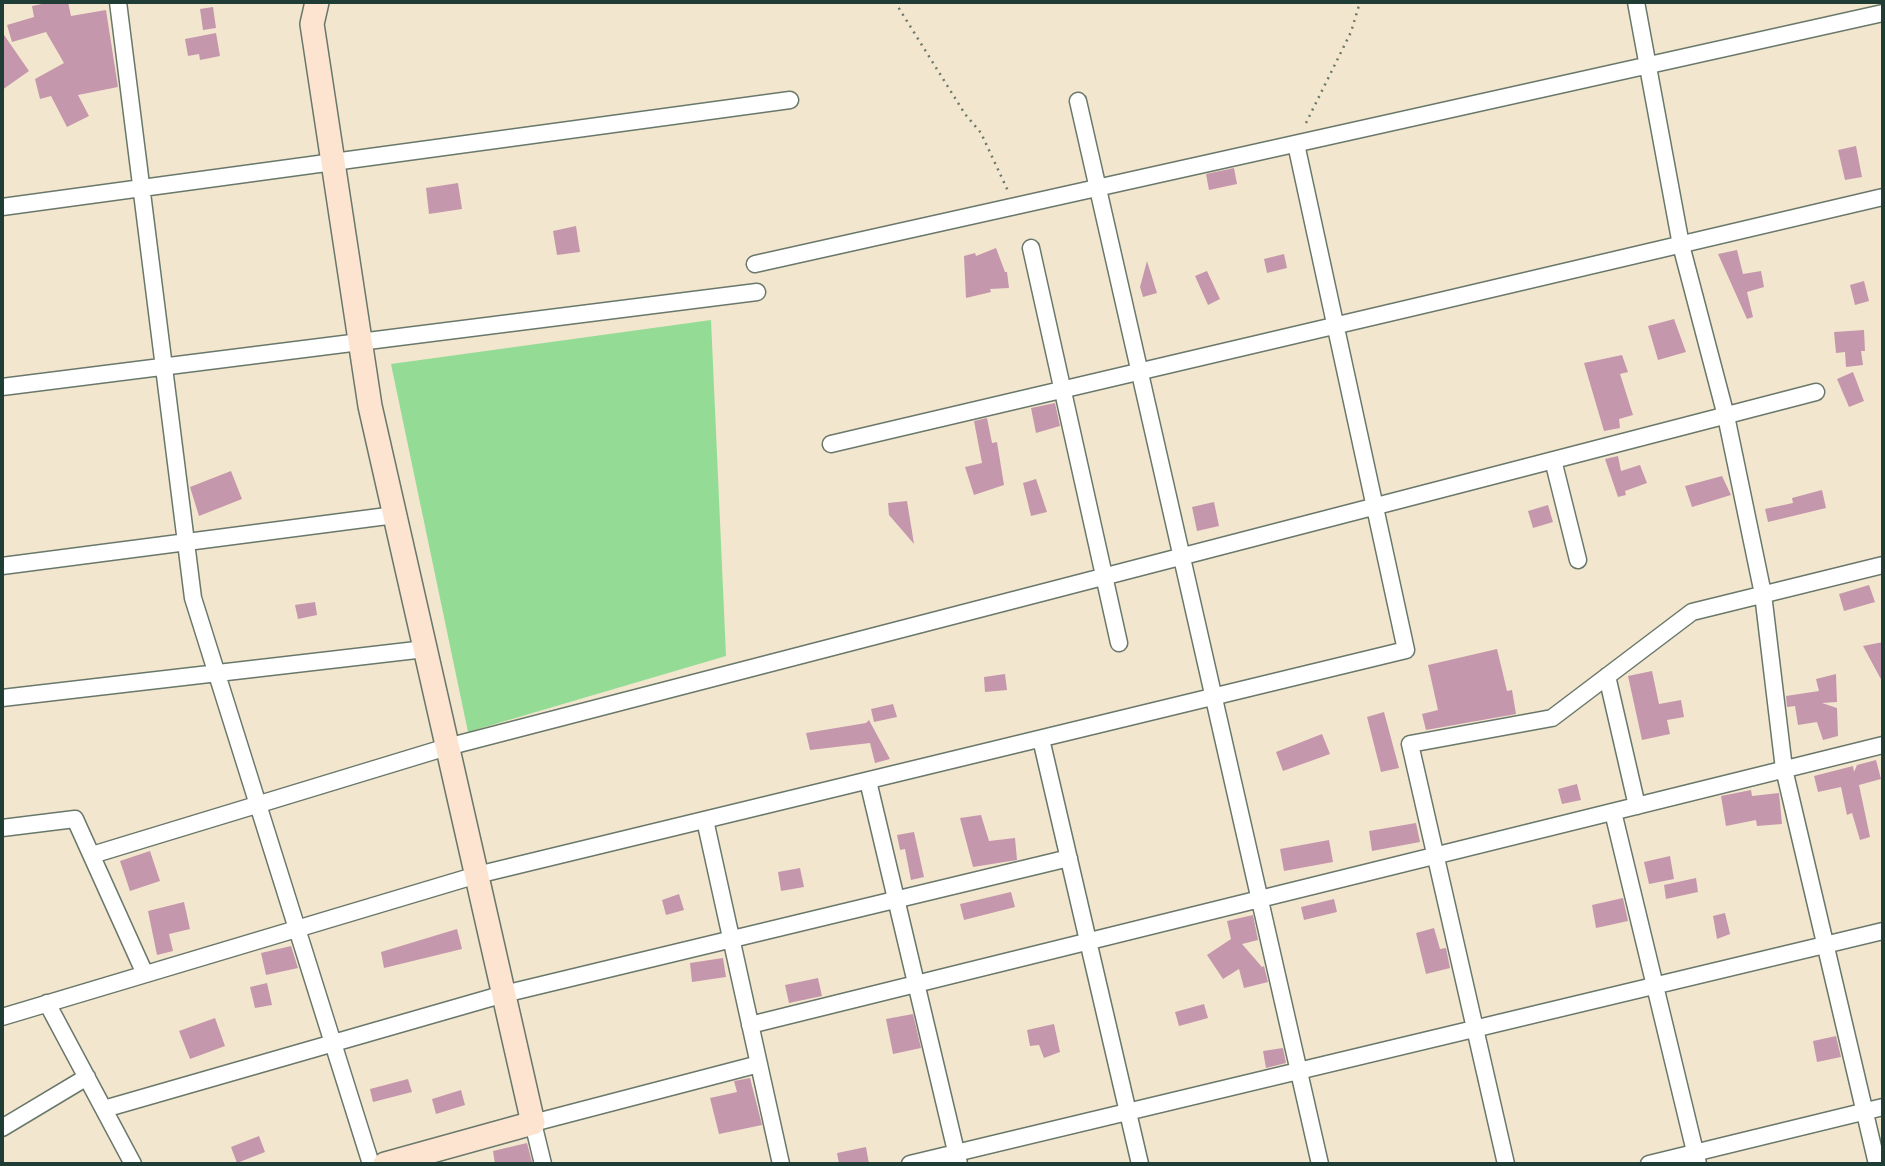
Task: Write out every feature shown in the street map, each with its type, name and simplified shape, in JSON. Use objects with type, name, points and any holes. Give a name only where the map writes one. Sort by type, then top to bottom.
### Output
[{"type":"main road","points":[[317,2],[312,24],[370,406],[533,1123],[385,1164]]},
{"type":"street","points":[[118,2],[193,598],[371,1164]]},
{"type":"street","points":[[1636,2],[1681,245],[1726,416],[1763,594],[1784,769],[1877,1164]]},
{"type":"street","points":[[755,264],[1883,13]]},
{"type":"street","points":[[2,208],[790,100]]},
{"type":"street","points":[[1078,101],[1320,1164]]},
{"type":"street","points":[[2,1017],[477,875],[1406,650],[1296,144]]},
{"type":"street","points":[[831,444],[1883,197]]},
{"type":"street","points":[[1031,248],[1119,643]]},
{"type":"street","points":[[2,387],[757,292]]},
{"type":"street","points":[[92,855],[447,747],[1816,392]]},
{"type":"street","points":[[1553,460],[1578,559]]},
{"type":"street","points":[[2,566],[395,514]]},
{"type":"street","points":[[1506,1164],[1410,744],[1552,718],[1692,612],[1883,565]]},
{"type":"street","points":[[2,698],[425,649]]},
{"type":"street","points":[[1607,676],[1637,806]]},
{"type":"street","points":[[1041,739],[1140,1164]]},
{"type":"street","points":[[750,1025],[1883,745]]},
{"type":"street","points":[[868,780],[958,1159]]},
{"type":"street","points":[[1613,812],[1696,1159]]},
{"type":"street","points":[[2,828],[75,819],[145,974]]},
{"type":"street","points":[[705,820],[781,1164]]},
{"type":"street","points":[[104,1109],[504,994],[1069,858]]},
{"type":"street","points":[[910,1164],[958,1159],[1128,1112],[1883,931]]},
{"type":"street","points":[[47,1003],[134,1164]]},
{"type":"street","points":[[543,1164],[533,1123],[759,1064]]},
{"type":"street","points":[[2,1128],[87,1077]]},
{"type":"street","points":[[1649,1164],[1696,1159],[1883,1107]]},
{"type":"path","points":[[895,2],[965,114],[981,133],[1014,206]]},
{"type":"path","points":[[1296,144],[1351,32],[1360,2]]},
{"type":"green space","points":[[711,320],[726,656],[468,732],[391,364]]},
{"type":"building","points":[[41,2],[68,2],[71,16],[106,10],[118,87],[78,95],[89,116],[67,127],[51,96],[40,99],[35,79],[64,63],[46,32],[12,42],[7,25],[34,17],[32,6],[42,4]]},
{"type":"building","points":[[213,7],[216,28],[203,30],[200,9]]},
{"type":"building","points":[[2,32],[29,71],[2,90]]},
{"type":"building","points":[[216,33],[220,56],[200,60],[199,54],[188,56],[185,39]]},
{"type":"building","points":[[1856,146],[1862,177],[1845,180],[1838,150]]},
{"type":"building","points":[[1234,168],[1237,184],[1209,190],[1206,174]]},
{"type":"building","points":[[458,183],[462,209],[429,214],[426,188]]},
{"type":"building","points":[[576,226],[580,252],[557,255],[553,231]]},
{"type":"building","points":[[996,248],[1007,272],[1009,288],[990,289],[991,292],[966,298],[964,256],[975,253],[976,256]]},
{"type":"building","points":[[1737,250],[1743,274],[1761,271],[1764,287],[1747,292],[1753,317],[1747,319],[1718,254]]},
{"type":"building","points":[[1284,254],[1287,268],[1267,273],[1264,259]]},
{"type":"building","points":[[1147,261],[1157,293],[1143,297],[1140,287]]},
{"type":"building","points":[[1207,271],[1220,299],[1208,305],[1195,276]]},
{"type":"building","points":[[1864,281],[1869,301],[1855,305],[1850,285]]},
{"type":"building","points":[[1674,319],[1686,352],[1658,360],[1648,326]]},
{"type":"building","points":[[1864,330],[1865,351],[1861,351],[1863,365],[1846,367],[1845,352],[1836,353],[1834,332]]},
{"type":"building","points":[[1622,355],[1628,372],[1620,374],[1633,415],[1619,419],[1620,428],[1604,431],[1584,363]]},
{"type":"building","points":[[1853,372],[1864,401],[1849,407],[1837,379]]},
{"type":"building","points":[[1055,403],[1060,426],[1036,433],[1031,408]]},
{"type":"building","points":[[987,418],[992,443],[997,442],[1004,485],[974,495],[965,467],[982,463],[974,421]]},
{"type":"building","points":[[1618,456],[1621,471],[1640,465],[1647,483],[1625,491],[1626,495],[1618,497],[1605,459]]},
{"type":"building","points":[[231,471],[242,499],[199,516],[190,487]]},
{"type":"building","points":[[1722,476],[1731,495],[1692,507],[1685,486]]},
{"type":"building","points":[[1036,479],[1047,512],[1031,516],[1023,483]]},
{"type":"building","points":[[1822,490],[1826,508],[1768,522],[1765,509],[1793,503],[1792,498]]},
{"type":"building","points":[[907,501],[914,544],[889,515],[888,503]]},
{"type":"building","points":[[1214,502],[1219,526],[1197,531],[1192,507]]},
{"type":"building","points":[[1548,505],[1553,522],[1533,528],[1528,511]]},
{"type":"building","points":[[1869,585],[1875,602],[1844,611],[1839,594]]},
{"type":"building","points":[[315,602],[317,615],[298,619],[295,605]]},
{"type":"building","points":[[1883,642],[1883,683],[1863,646]]},
{"type":"building","points":[[1497,649],[1507,691],[1512,690],[1516,714],[1426,730],[1422,714],[1438,710],[1428,665]]},
{"type":"building","points":[[1652,671],[1659,704],[1681,700],[1684,717],[1667,720],[1670,734],[1642,740],[1628,676]]},
{"type":"building","points":[[1005,674],[1007,690],[985,692],[984,677]]},
{"type":"building","points":[[1836,674],[1837,702],[1822,703],[1837,708],[1838,736],[1823,740],[1817,722],[1798,725],[1795,706],[1787,707],[1786,696],[1819,691],[1816,679]]},
{"type":"building","points":[[893,704],[897,717],[874,722],[871,709]]},
{"type":"building","points":[[1384,712],[1399,768],[1381,772],[1367,717]]},
{"type":"building","points":[[869,720],[890,759],[875,763],[870,743],[810,750],[806,733],[866,723]]},
{"type":"building","points":[[1322,734],[1330,754],[1283,771],[1276,752]]},
{"type":"building","points":[[1876,760],[1881,779],[1859,785],[1870,837],[1860,840],[1852,813],[1847,815],[1841,787],[1818,792],[1814,776],[1853,766],[1854,772],[1857,765]]},
{"type":"building","points":[[1577,784],[1581,800],[1562,804],[1558,789]]},
{"type":"building","points":[[1751,790],[1752,796],[1779,793],[1782,824],[1757,826],[1756,820],[1726,826],[1721,796]]},
{"type":"building","points":[[981,815],[989,841],[1015,838],[1017,860],[973,867],[960,818]]},
{"type":"building","points":[[1416,823],[1420,842],[1372,851],[1369,831]]},
{"type":"building","points":[[914,832],[924,877],[911,880],[905,849],[900,850],[897,835]]},
{"type":"building","points":[[1329,840],[1333,862],[1284,871],[1280,849]]},
{"type":"building","points":[[150,851],[160,881],[130,891],[120,861]]},
{"type":"building","points":[[1670,856],[1674,879],[1649,884],[1644,862]]},
{"type":"building","points":[[800,868],[804,887],[781,891],[778,872]]},
{"type":"building","points":[[1696,878],[1698,892],[1666,899],[1664,885]]},
{"type":"building","points":[[1011,892],[1015,907],[964,920],[960,904]]},
{"type":"building","points":[[679,894],[684,910],[666,915],[662,900]]},
{"type":"building","points":[[1623,898],[1628,921],[1596,928],[1592,905]]},
{"type":"building","points":[[1334,899],[1337,912],[1304,920],[1301,907]]},
{"type":"building","points":[[184,902],[190,929],[169,934],[173,951],[157,955],[148,911]]},
{"type":"building","points":[[1725,913],[1730,934],[1717,939],[1713,916]]},
{"type":"building","points":[[1253,915],[1258,940],[1242,944],[1262,967],[1264,966],[1268,982],[1244,988],[1239,969],[1223,979],[1207,955],[1231,939],[1227,921]]},
{"type":"building","points":[[1434,928],[1440,949],[1446,948],[1450,968],[1426,974],[1416,933]]},
{"type":"building","points":[[457,929],[462,949],[384,968],[381,952]]},
{"type":"building","points":[[291,946],[298,968],[266,975],[261,953]]},
{"type":"building","points":[[723,958],[726,977],[692,982],[690,963]]},
{"type":"building","points":[[818,978],[822,996],[789,1003],[785,985]]},
{"type":"building","points":[[267,983],[272,1005],[255,1008],[250,987]]},
{"type":"building","points":[[1204,1004],[1208,1018],[1179,1026],[1175,1012]]},
{"type":"building","points":[[913,1014],[921,1048],[893,1054],[886,1019]]},
{"type":"building","points":[[215,1018],[225,1046],[190,1059],[179,1031]]},
{"type":"building","points":[[1054,1024],[1060,1052],[1044,1058],[1039,1045],[1030,1046],[1027,1030]]},
{"type":"building","points":[[1836,1036],[1841,1057],[1817,1062],[1813,1041]]},
{"type":"building","points":[[1283,1048],[1286,1063],[1266,1068],[1263,1051]]},
{"type":"building","points":[[750,1078],[762,1125],[719,1134],[710,1098],[737,1092],[734,1081]]},
{"type":"building","points":[[408,1079],[412,1092],[373,1102],[370,1089]]},
{"type":"building","points":[[461,1090],[465,1105],[436,1114],[432,1099]]},
{"type":"building","points":[[259,1136],[265,1152],[237,1163],[231,1147]]},
{"type":"building","points":[[527,1143],[532,1162],[495,1164],[493,1151]]},
{"type":"building","points":[[866,1147],[869,1164],[839,1164],[837,1153]]}]
